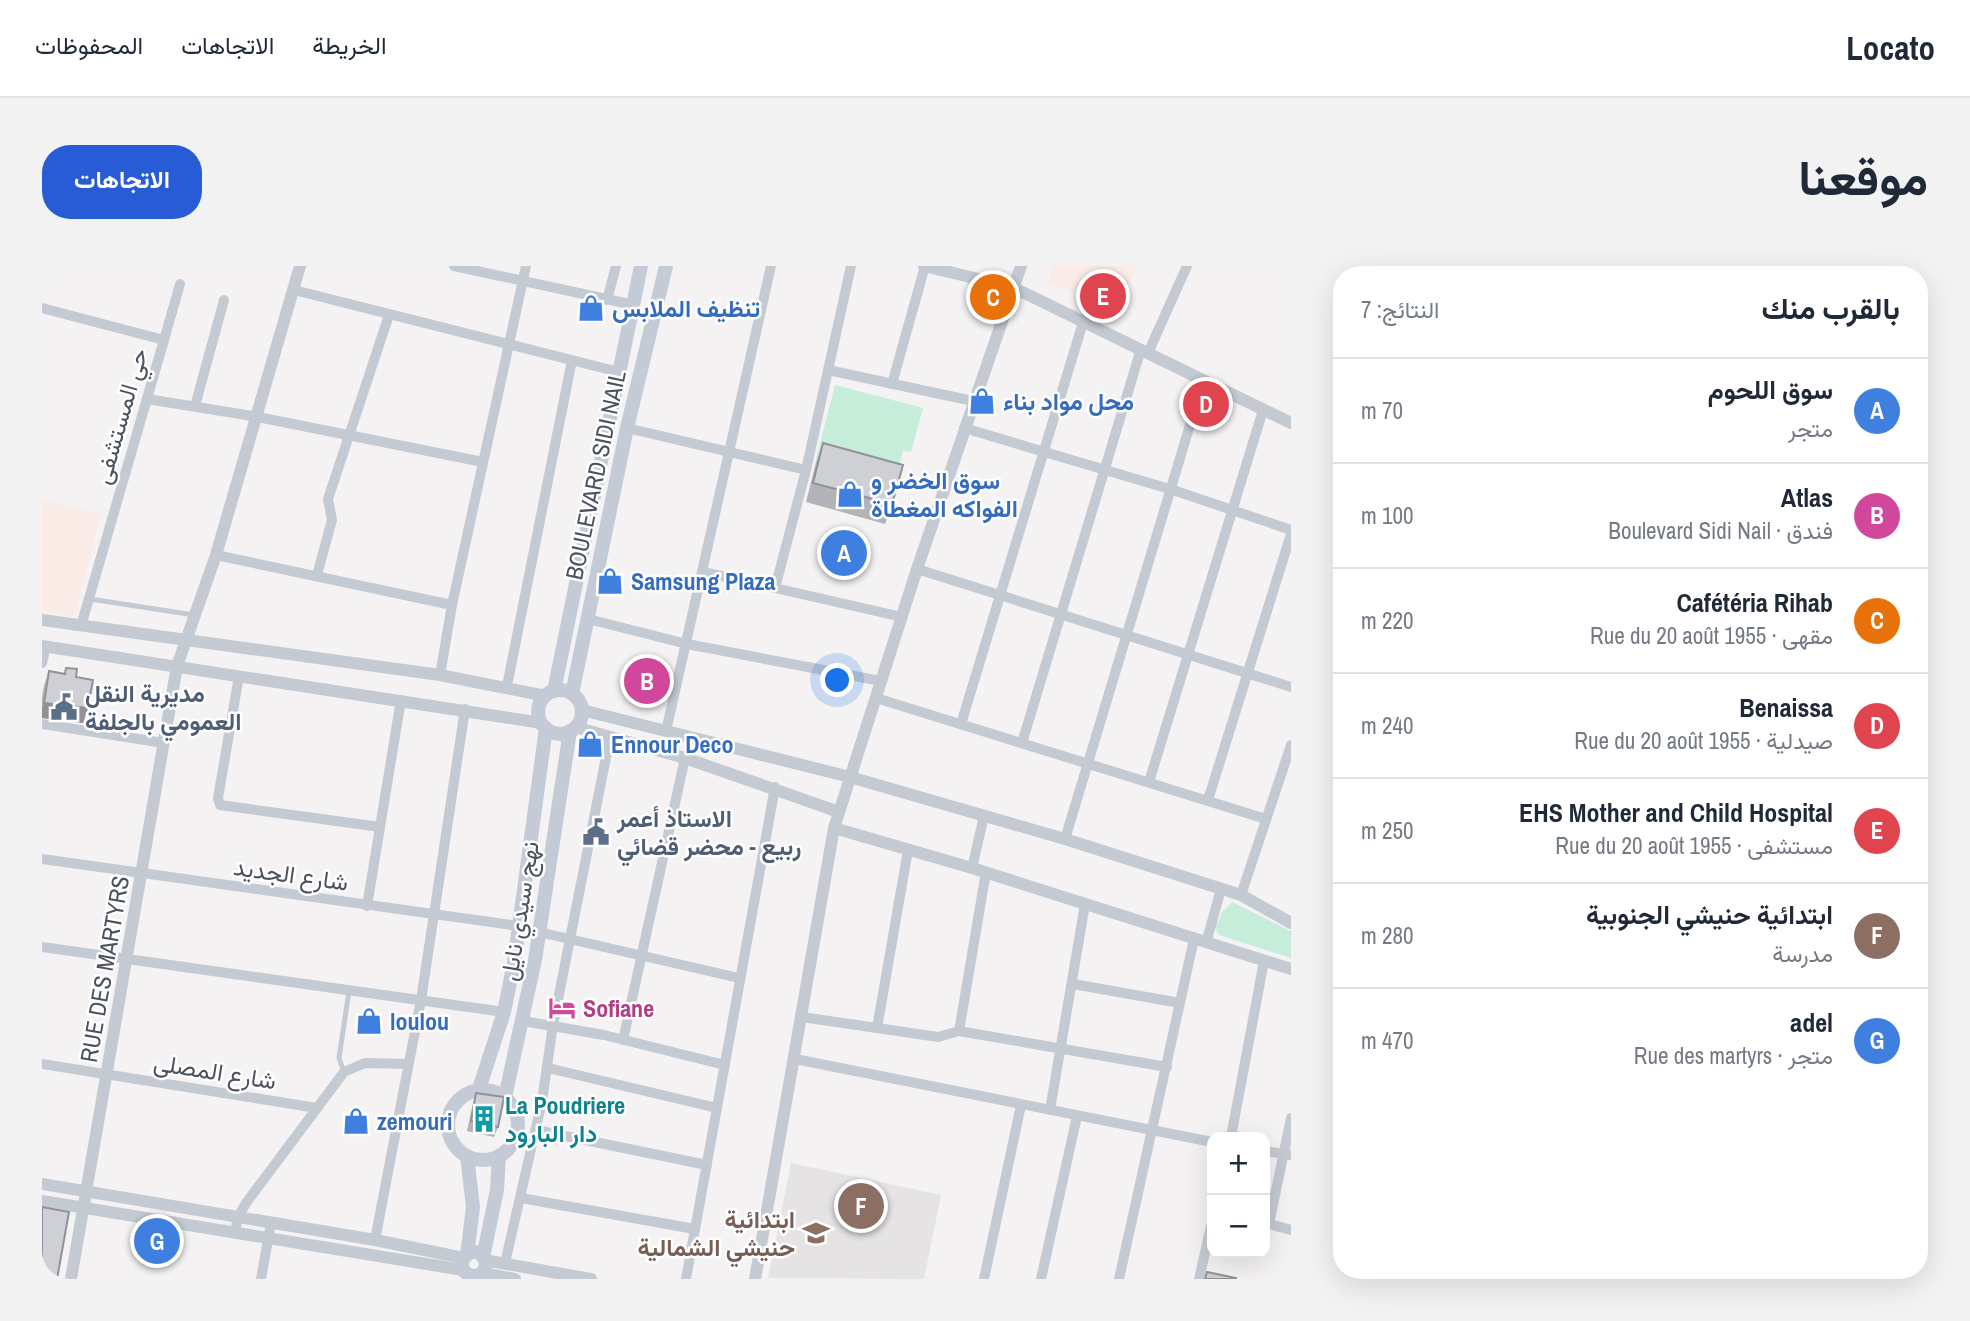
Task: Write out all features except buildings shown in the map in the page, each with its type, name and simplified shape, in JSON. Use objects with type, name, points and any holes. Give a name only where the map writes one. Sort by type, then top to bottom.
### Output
[{"type":"main road","name":"BOULEVARD SIDI NAIL","points":[[550,693],[641,266]]},
{"type":"main road","name":"BOULEVARD SIDI NAIL","points":[[572,694],[627,428],[666,266]]},
{"type":"main road","points":[[550,693],[572,694],[582,710],[573,729],[558,733],[544,726],[539,712],[550,693]]},
{"type":"main road","name":"نهج سيدي نايل","points":[[479,1089],[504,1012],[520,926],[544,726]]},
{"type":"main road","name":"نهج سيدي نايل","points":[[505,1097],[523,1021],[573,729]]},
{"type":"main road","points":[[479,1089],[505,1097],[513,1106],[518,1128],[508,1149],[488,1160],[467,1156],[451,1140],[448,1118],[458,1099],[479,1089]]},
{"type":"main road","points":[[467,1156],[473,1207],[473,1268]]},
{"type":"main road","points":[[473,1268],[497,1191],[499,1156]]},
{"type":"street","name":"RUE DES MARTYRS","points":[[71,1279],[177,666],[216,555],[300,266]]},
{"type":"street","points":[[454,266],[634,305]]},
{"type":"street","points":[[440,675],[452,605],[526,266]]},
{"type":"street","points":[[607,300],[616,266]]},
{"type":"street","points":[[666,730],[771,266]]},
{"type":"street","points":[[775,588],[806,470],[851,266]]},
{"type":"street","points":[[892,384],[925,266],[1012,287],[1084,319],[1203,382],[1291,423]]},
{"type":"street","points":[[754,1279],[834,828],[917,569],[1021,266]]},
{"type":"street","points":[[1022,743],[1144,351],[1187,266]]},
{"type":"street","points":[[164,340],[180,284]]},
{"type":"street","points":[[294,290],[619,372]]},
{"type":"street","points":[[195,406],[224,300]]},
{"type":"street","name":"حي المستشفى","points":[[42,307],[164,340],[81,625]]},
{"type":"street","points":[[317,575],[332,520],[328,499],[389,315]]},
{"type":"street","points":[[961,724],[1084,319]]},
{"type":"street","points":[[507,686],[572,360]]},
{"type":"street","points":[[828,370],[973,401]]},
{"type":"street","points":[[1065,839],[1173,490],[1203,382]]},
{"type":"street","points":[[147,399],[258,417],[483,462]]},
{"type":"street","points":[[1149,782],[1263,410]]},
{"type":"street","points":[[627,428],[806,470]]},
{"type":"street","points":[[964,428],[1173,490],[1291,532],[1208,800]]},
{"type":"street","points":[[216,555],[452,605]]},
{"type":"street","points":[[917,569],[1291,687]]},
{"type":"street","points":[[703,572],[902,617]]},
{"type":"street","points":[[588,619],[687,644],[881,681]]},
{"type":"street","points":[[42,620],[440,675],[550,693]]},
{"type":"street","points":[[42,663],[44,646],[465,709],[544,726]]},
{"type":"street","points":[[239,676],[218,798],[220,805],[380,827]]},
{"type":"street","points":[[876,698],[1266,819]]},
{"type":"street","points":[[367,906],[401,700]]},
{"type":"street","points":[[375,1240],[421,1000],[465,709]]},
{"type":"street","points":[[582,710],[850,777],[1065,839],[1241,895],[1291,923]]},
{"type":"street","points":[[42,724],[164,743]]},
{"type":"street","points":[[573,729],[685,758],[775,787],[839,812]]},
{"type":"street","points":[[505,1263],[536,1130],[569,940],[610,737]]},
{"type":"street","points":[[1241,895],[1291,746]]},
{"type":"street","points":[[624,1040],[685,758]]},
{"type":"street","points":[[686,1279],[775,787]]},
{"type":"street","points":[[972,868],[984,816]]},
{"type":"street","points":[[834,828],[986,872],[1291,969]]},
{"type":"street","points":[[877,1028],[908,850]]},
{"type":"street","name":"شارع الجديد","points":[[42,859],[520,926]]},
{"type":"street","points":[[959,1031],[986,872]]},
{"type":"street","points":[[1119,1279],[1180,1003],[1200,941],[1221,889]]},
{"type":"street","points":[[1050,1110],[1085,904]]},
{"type":"street","points":[[539,932],[739,978]]},
{"type":"street","points":[[42,947],[504,1012]]},
{"type":"street","points":[[1232,1132],[1264,961]]},
{"type":"street","points":[[1073,984],[1180,1003]]},
{"type":"street","points":[[802,1017],[938,1037],[959,1031],[1167,1067]]},
{"type":"street","points":[[523,1021],[624,1040],[725,1065]]},
{"type":"street","points":[[795,1059],[1207,1141]]},
{"type":"street","name":"شارع المصلى","points":[[42,1063],[317,1108]]},
{"type":"street","points":[[235,1232],[238,1217],[344,1072],[365,1063],[407,1064]]},
{"type":"street","points":[[548,1068],[717,1108]]},
{"type":"street","points":[[984,1279],[1021,1105]]},
{"type":"street","points":[[1041,1279],[1077,1116]]},
{"type":"street","points":[[1270,1214],[1287,1155],[1291,1118]]},
{"type":"street","points":[[536,1130],[707,1165]]},
{"type":"street","points":[[42,1184],[375,1240],[515,1279]]},
{"type":"street","points":[[521,1198],[695,1229]]},
{"type":"street","points":[[42,1201],[473,1268],[505,1263],[591,1279]]},
{"type":"street","points":[[261,1279],[271,1223]]},
{"type":"street","points":[[1270,1225],[1291,1230]]},
{"type":"street","points":[[1199,1279],[1207,1245]]},
{"type":"lane","points":[[89,599],[194,615]]},
{"type":"lane","points":[[344,1072],[339,1058],[349,990]]},
{"type":"shaded area","points":[[1053,266],[1136,266],[1118,308],[1047,283]]},
{"type":"shaded area","points":[[42,500],[101,515],[74,616],[42,610]]},
{"type":"shaded area","points":[[791,1163],[941,1195],[924,1279],[768,1278]]},
{"type":"green space","points":[[835,385],[923,408],[911,452],[903,451],[896,480],[816,459]]},
{"type":"green space","points":[[1232,902],[1291,931],[1291,958],[1219,935],[1215,928],[1222,912]]},
{"type":"place","name":"EHS Mother and Child Hospital","points":[[1103,296]]},
{"type":"place","name":"Cafétéria Rihab","points":[[993,297]]},
{"type":"place","name":"تنظيف الملابس","points":[[591,308]]},
{"type":"place","name":"محل مواد بناء","points":[[982,401]]},
{"type":"place","name":"Benaissa","points":[[1206,404]]},
{"type":"place","name":"سوق الخضر و الفواكه المغطاة","points":[[850,494]]},
{"type":"place","name":"سوق اللحوم","points":[[844,553]]},
{"type":"place","name":"Samsung Plaza","points":[[610,581]]},
{"type":"place","name":"Atlas","points":[[647,681]]},
{"type":"place","name":"مديرية النقل العمومي بالجلفة","points":[[64,707]]},
{"type":"place","name":"Ennour Deco","points":[[590,744]]},
{"type":"place","name":"الاستاذ أعمر ربيع - محضر قضائي","points":[[596,832]]},
{"type":"place","name":"Sofiane","points":[[562,1008]]},
{"type":"place","name":"loulou","points":[[369,1021]]},
{"type":"place","name":"La Poudriere دار البارود","points":[[484,1119]]},
{"type":"place","name":"zemouri","points":[[356,1121]]},
{"type":"place","name":"ابتدائية حنيشي الجنوبية","points":[[861,1206]]},
{"type":"place","name":"ابتدائية حنيشي الشمالية","points":[[816,1233]]},
{"type":"place","name":"adel","points":[[157,1241]]}]
